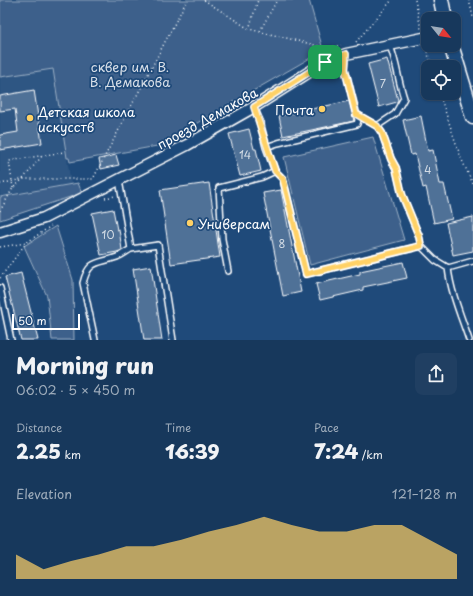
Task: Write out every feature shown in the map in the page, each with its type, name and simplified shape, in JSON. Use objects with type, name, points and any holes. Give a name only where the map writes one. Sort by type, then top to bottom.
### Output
[{"type":"street","points":[[441,0],[444,12]]},
{"type":"street","name":"проезд Демакова","points":[[0,232],[44,218],[187,145],[254,107],[325,62],[346,54],[421,39]]},
{"type":"street","points":[[453,52],[473,117]]},
{"type":"lane","points":[[377,126],[395,114],[404,98],[400,87],[394,55],[390,46]]},
{"type":"lane","points":[[266,147],[357,124],[345,69],[346,54]]},
{"type":"lane","points":[[254,107],[260,121],[266,147],[275,171],[283,179],[306,274],[421,246]]},
{"type":"lane","points":[[356,114],[377,126],[382,133],[391,159],[396,168],[402,194],[419,236],[421,246],[435,260],[448,268],[456,304],[469,340]]},
{"type":"lane","points":[[228,271],[222,239],[219,188],[262,177],[275,171]]},
{"type":"lane","points":[[119,180],[131,249]]},
{"type":"lane","points":[[95,340],[83,283],[85,274],[89,268],[97,262],[118,256],[131,249],[158,245],[173,340]]},
{"type":"lane","points":[[448,268],[473,260]]},
{"type":"lane","points":[[0,288],[11,340]]},
{"type":"path","points":[[0,184],[23,179],[92,179],[187,0]]},
{"type":"path","points":[[204,0],[249,29],[327,48]]},
{"type":"path","points":[[249,29],[258,0]]},
{"type":"path","points":[[260,31],[277,0]]},
{"type":"path","points":[[356,42],[392,0]]},
{"type":"path","points":[[469,0],[473,16]]},
{"type":"path","points":[[441,100],[461,158],[473,184]]},
{"type":"path","points":[[13,188],[9,161],[64,152]]},
{"type":"path","points":[[0,211],[13,188],[23,179],[43,155]]},
{"type":"path","points":[[0,278],[26,243]]},
{"type":"shaded area","name":"Детская школа искусств","points":[[53,69],[71,184],[0,196],[0,77]]},
{"type":"green space","name":"сквер им. В. В. Демакова","points":[[0,0],[309,0],[322,46],[318,49],[319,53],[157,146],[70,162],[69,158],[67,158],[53,69],[0,77]]},
{"type":"green space","points":[[373,137],[404,240],[310,265],[284,157]]},
{"type":"green space","points":[[78,183],[82,193],[0,220],[0,197]]},
{"type":"green space","points":[[56,226],[73,280],[74,340],[52,340],[47,296],[24,246]]},
{"type":"building","points":[[387,59],[398,100],[397,102],[379,107],[368,64]]},
{"type":"building","points":[[34,90],[42,143],[0,150],[0,135],[18,132],[15,109],[0,111],[0,96]]},
{"type":"building","points":[[349,101],[354,121],[283,136],[279,116]]},
{"type":"building","points":[[421,116],[428,151],[433,150],[440,184],[444,184],[452,219],[434,223],[426,187],[423,188],[415,154],[411,155],[403,120]]},
{"type":"building","points":[[249,129],[254,149],[256,149],[261,171],[240,176],[229,134]]},
{"type":"building","points":[[116,155],[119,165],[101,169],[99,159]]},
{"type":"building","name":"Универсам","points":[[209,183],[220,257],[171,264],[160,190]]},
{"type":"building","points":[[281,190],[301,292],[283,296],[263,193]]},
{"type":"building","points":[[113,209],[117,230],[119,229],[122,250],[101,255],[92,213]]},
{"type":"building","points":[[473,217],[473,251],[453,255],[446,223]]},
{"type":"building","points":[[403,262],[407,278],[363,287],[363,290],[320,300],[316,284],[360,274],[360,271]]},
{"type":"building","points":[[151,266],[162,340],[144,340],[133,269]]},
{"type":"building","points":[[21,273],[38,340],[21,340],[5,277]]},
{"type":"place","name":"Почта","points":[[322,109]]},
{"type":"place","name":"Детская школа искусств","points":[[30,118]]},
{"type":"place","name":"Универсам","points":[[190,223]]},
{"type":"route","points":[[346,54],[345,69],[356,114],[377,126],[382,133],[391,159],[396,168],[402,194],[419,236],[421,246],[306,274],[283,179],[275,171],[266,147],[260,121],[254,107],[325,62],[346,54]]}]
